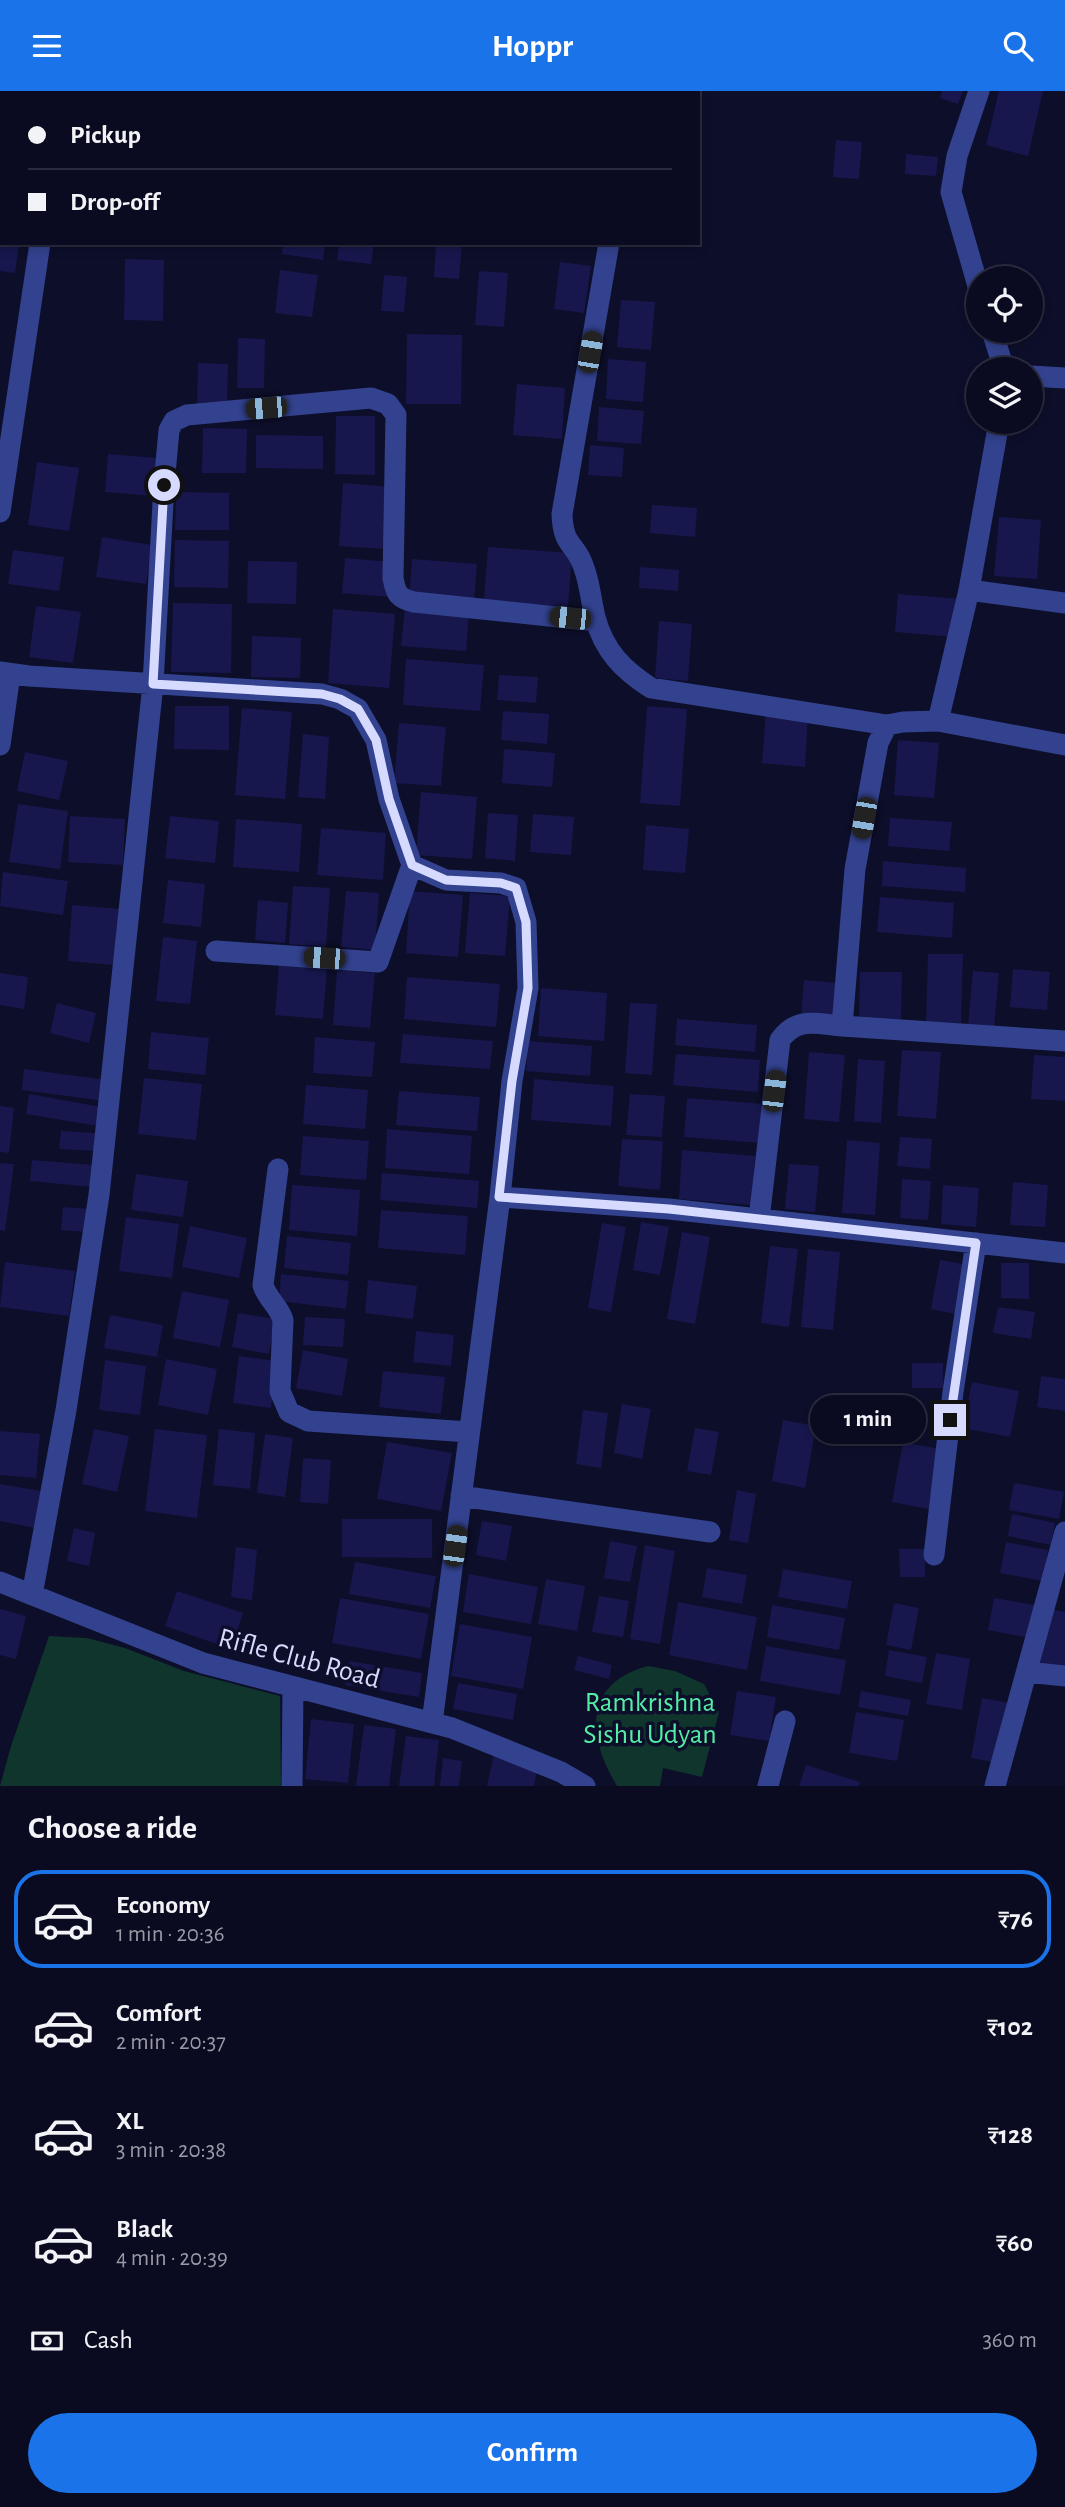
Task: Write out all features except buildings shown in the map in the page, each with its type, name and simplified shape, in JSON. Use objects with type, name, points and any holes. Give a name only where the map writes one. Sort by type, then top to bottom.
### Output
[{"type":"street","points":[[972,266],[951,192],[957,156],[979,91]]},
{"type":"street","points":[[0,512],[40,245]]},
{"type":"street","points":[[609,245],[562,514],[563,532],[585,569],[596,621],[612,657],[631,675],[651,688],[887,725],[938,721],[1065,745]]},
{"type":"street","points":[[1043,377],[1065,378]]},
{"type":"street","points":[[32,1595],[66,1410],[99,1195],[153,684],[164,485],[169,430],[174,421],[187,415],[372,398],[388,404],[396,415],[393,578],[396,593],[401,598],[414,602],[596,621]]},
{"type":"street","points":[[938,721],[969,590],[997,434]]},
{"type":"street","points":[[969,590],[1065,603]]},
{"type":"street","points":[[0,745],[5,673],[322,694],[340,699],[358,709],[376,740],[389,799],[412,865],[378,962],[216,951]]},
{"type":"street","points":[[842,1026],[855,869],[878,743],[887,725]]},
{"type":"street","points":[[412,865],[446,880],[501,883],[516,888],[526,922],[528,988],[512,1081],[432,1723]]},
{"type":"street","points":[[759,1219],[780,1040],[788,1029],[801,1023],[1065,1041]]},
{"type":"street","points":[[278,1169],[263,1285],[267,1296],[281,1312],[283,1320],[280,1391],[289,1412],[308,1421],[469,1432]]},
{"type":"street","points":[[499,1197],[669,1209],[1065,1253]]},
{"type":"street","points":[[934,1555],[953,1392],[976,1243]]},
{"type":"street","points":[[461,1496],[710,1532]]},
{"type":"street","points":[[995,1786],[1065,1532]]},
{"type":"street","name":"Rifle Club Road","points":[[0,1582],[203,1663],[452,1728],[560,1779],[585,1786]]},
{"type":"street","points":[[1027,1672],[1065,1676]]},
{"type":"street","points":[[292,1786],[293,1687]]},
{"type":"street","points":[[768,1786],[785,1721]]},
{"type":"green space","points":[[49,1636],[87,1638],[125,1648],[184,1671],[280,1696],[281,1786],[0,1786]]},
{"type":"green space","name":"Ramkrishna Sishu Udyan","points":[[648,1666],[675,1671],[704,1684],[719,1712],[702,1777],[663,1768],[660,1786],[617,1786],[600,1749],[596,1731],[597,1714],[602,1699],[612,1685],[627,1674]]},
{"type":"route","points":[[164,485],[153,684],[322,694],[340,699],[358,709],[376,740],[389,799],[412,865],[446,880],[501,883],[516,888],[526,922],[528,988],[512,1081],[499,1197],[669,1209],[976,1243],[950,1420]]}]
